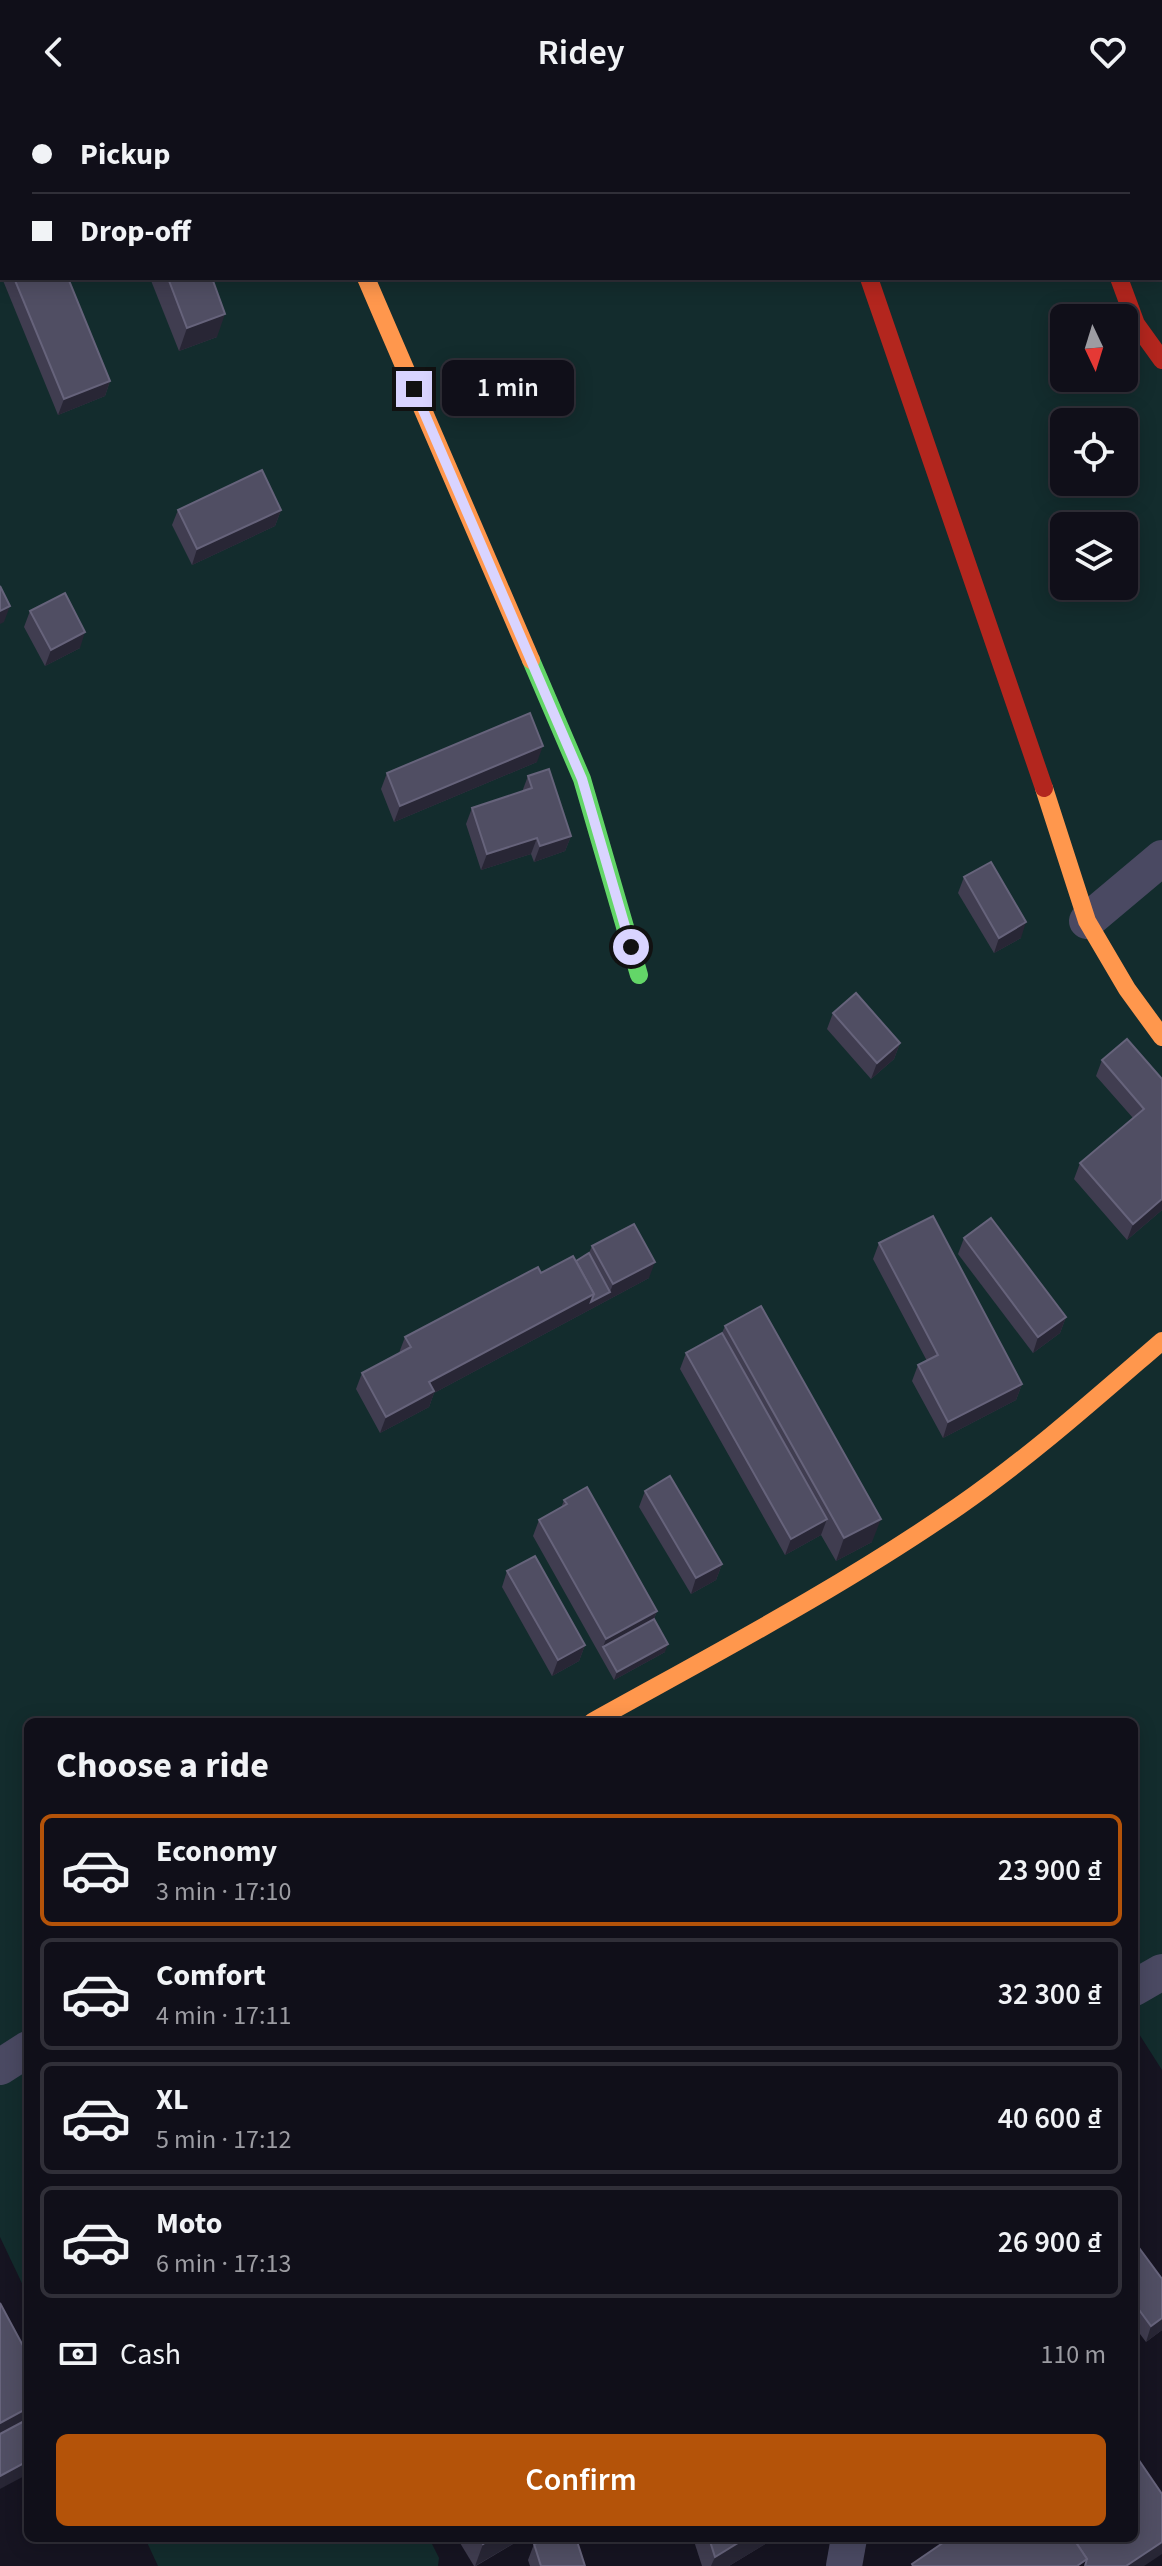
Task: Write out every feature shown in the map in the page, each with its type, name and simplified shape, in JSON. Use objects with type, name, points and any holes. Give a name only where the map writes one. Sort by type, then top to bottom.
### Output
[{"type":"street","points":[[367,280],[582,779],[639,975]]},
{"type":"street","points":[[870,280],[1087,921],[1127,989],[1162,1037]]},
{"type":"street","points":[[1120,280],[1136,324],[1162,360]]},
{"type":"street","points":[[1087,921],[1162,858]]},
{"type":"street","points":[[599,1718],[811,1599],[958,1507],[1015,1465],[1162,1341]]},
{"type":"street","points":[[1138,1986],[1162,1972]]},
{"type":"street","points":[[0,2067],[24,2052]]},
{"type":"street","points":[[844,2566],[848,2542]]},
{"type":"green space","points":[[0,280],[1162,280],[1162,2070],[1138,2032],[1138,1718],[24,1718],[24,2288],[0,2237]]},
{"type":"green space","points":[[147,2542],[431,2542],[439,2558],[438,2566],[158,2566]]},
{"type":"building","points":[[15,280],[69,280],[110,381],[64,399]]},
{"type":"building","points":[[169,280],[213,280],[225,314],[187,328]]},
{"type":"building","points":[[262,470],[281,510],[197,549],[178,510]]},
{"type":"building","points":[[0,586],[10,606],[0,611]]},
{"type":"building","points":[[65,593],[85,632],[51,650],[30,611]]},
{"type":"building","points":[[530,713],[543,746],[400,806],[387,773]]},
{"type":"building","points":[[549,769],[571,836],[540,846],[537,838],[487,854],[472,808],[532,788],[528,776]]},
{"type":"building","points":[[991,862],[1026,922],[999,938],[964,877]]},
{"type":"building","points":[[856,993],[900,1043],[877,1063],[833,1013]]},
{"type":"building","points":[[1127,1039],[1162,1079],[1162,1199],[1133,1224],[1080,1163],[1144,1109],[1102,1060]]},
{"type":"building","points":[[933,1216],[1022,1384],[948,1422],[918,1365],[938,1355],[879,1243]]},
{"type":"building","points":[[991,1218],[1066,1317],[1038,1337],[964,1238]]},
{"type":"building","points":[[634,1224],[655,1262],[613,1284],[592,1246]]},
{"type":"building","points":[[589,1253],[610,1292],[591,1302],[594,1294],[576,1261]]},
{"type":"building","points":[[573,1256],[594,1294],[429,1382],[434,1391],[386,1417],[362,1373],[411,1347],[405,1337],[538,1267],[541,1273]]},
{"type":"building","points":[[761,1306],[881,1519],[844,1538],[725,1326]]},
{"type":"building","points":[[722,1333],[827,1519],[791,1539],[686,1353]]},
{"type":"building","points":[[670,1476],[722,1564],[696,1578],[645,1491]]},
{"type":"building","points":[[587,1487],[657,1611],[606,1639],[539,1520],[567,1504],[564,1500]]},
{"type":"building","points":[[535,1556],[585,1645],[558,1660],[507,1571]]},
{"type":"building","points":[[654,1619],[668,1644],[617,1672],[603,1647]]},
{"type":"building","points":[[1138,2246],[1162,2279],[1162,2318],[1151,2326],[1138,2308]]},
{"type":"building","points":[[0,2303],[24,2348],[24,2410],[0,2423]]},
{"type":"building","points":[[24,2421],[24,2463],[0,2476],[0,2434]]},
{"type":"building","points":[[1138,2459],[1162,2494],[1162,2542],[1126,2566],[1085,2566],[1087,2559],[1076,2542],[1138,2542]]},
{"type":"building","points":[[577,2542],[585,2566],[541,2566],[534,2544]]},
{"type":"building","points":[[710,2542],[739,2542],[715,2557]]},
{"type":"building","points":[[944,2542],[1076,2542],[1087,2559],[1077,2566],[912,2564]]},
{"type":"traffic: fast","points":[[531,660],[582,779],[639,975]]},
{"type":"traffic: slow","points":[[367,280],[531,660]]},
{"type":"traffic: slow","points":[[1044,788],[1087,921],[1127,989],[1162,1037]]},
{"type":"traffic: slow","points":[[599,1718],[778,1618],[915,1536],[1012,1467],[1162,1341]]},
{"type":"traffic: jam","points":[[870,280],[1044,788]]},
{"type":"traffic: jam","points":[[1120,280],[1136,324],[1162,360]]},
{"type":"route","points":[[414,389],[582,779],[631,947]]}]
